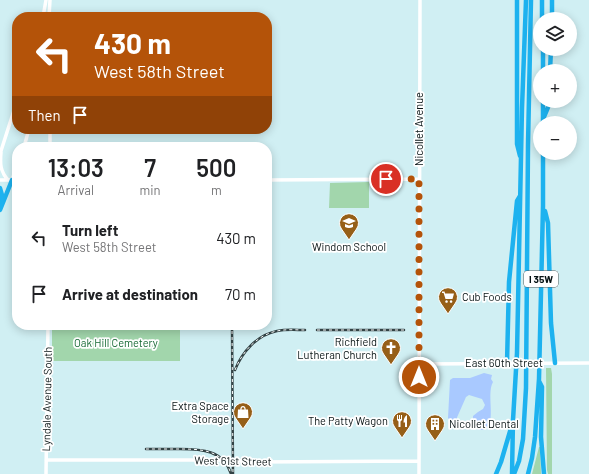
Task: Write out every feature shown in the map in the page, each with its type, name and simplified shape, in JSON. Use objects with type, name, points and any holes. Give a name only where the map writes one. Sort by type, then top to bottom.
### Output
[{"type":"highway","points":[[517,0],[517,144],[521,158]]},
{"type":"highway","points":[[513,474],[513,420],[517,353],[523,66],[526,0]]},
{"type":"highway","name":"I 35W","points":[[513,474],[519,461],[523,439],[527,352],[528,145],[531,0]]},
{"type":"highway","points":[[542,0],[542,12]]},
{"type":"highway","points":[[552,0],[552,12]]},
{"type":"highway","name":"I 35W","points":[[528,474],[536,437],[537,390],[539,379],[543,160]]},
{"type":"highway","points":[[0,210],[12,180]]},
{"type":"highway","points":[[0,188],[2,195],[0,203]]},
{"type":"highway","points":[[507,363],[509,282],[517,201],[520,195]]},
{"type":"highway","points":[[543,206],[548,223],[551,323],[554,363]]},
{"type":"highway","points":[[539,379],[542,387],[541,437],[544,474]]},
{"type":"highway","points":[[496,474],[513,420]]},
{"type":"main road","points":[[44,12],[46,0]]},
{"type":"main road","points":[[50,0],[50,12]]},
{"type":"main road","name":"Nicollet Avenue","points":[[419,474],[420,0]]},
{"type":"main road","points":[[0,154],[12,117]]},
{"type":"main road","points":[[2,149],[0,168],[4,175],[12,180]]},
{"type":"main road","points":[[272,180],[419,179]]},
{"type":"main road","points":[[0,180],[12,180]]},
{"type":"main road","name":"Lyndale Avenue South","points":[[46,474],[48,330]]},
{"type":"main road","name":"East 60th Street","points":[[419,364],[589,363]]},
{"type":"main road","name":"West 61st Street","points":[[46,460],[228,460],[256,462],[420,461]]},
{"type":"green space","points":[[369,182],[369,208],[329,208],[330,183]]},
{"type":"green space","name":"Oak Hill Cemetery","points":[[52,330],[180,330],[180,361],[52,361]]},
{"type":"green space","points":[[546,368],[551,368],[552,374],[552,474],[548,474],[547,470]]},
{"type":"green space","points":[[539,447],[541,474],[532,474]]},
{"type":"water","points":[[484,373],[492,375],[491,379],[493,382],[490,395],[491,419],[489,425],[485,429],[479,430],[473,424],[473,416],[483,409],[485,405],[482,399],[469,395],[466,397],[455,422],[451,422],[448,418],[450,380],[453,378],[470,378]]},
{"type":"railway","points":[[232,330],[233,474]]},
{"type":"railway","points":[[235,370],[246,351],[263,336],[280,330],[305,330]]},
{"type":"railway","points":[[317,330],[404,330]]},
{"type":"railway","points":[[146,449],[188,449],[211,452],[223,460],[228,466],[231,474]]},
{"type":"place","name":"Windom School","points":[[349,240]]},
{"type":"place","name":"Cub Foods","points":[[448,314]]},
{"type":"place","name":"Richfield Lutheran Church","points":[[391,365]]},
{"type":"place","name":"Extra Space Storage","points":[[243,429]]},
{"type":"place","name":"The Patty Wagon","points":[[402,438]]},
{"type":"place","name":"Nicollet Dental","points":[[435,441]]},
{"type":"route","points":[[386,179],[419,179],[419,377]]}]
